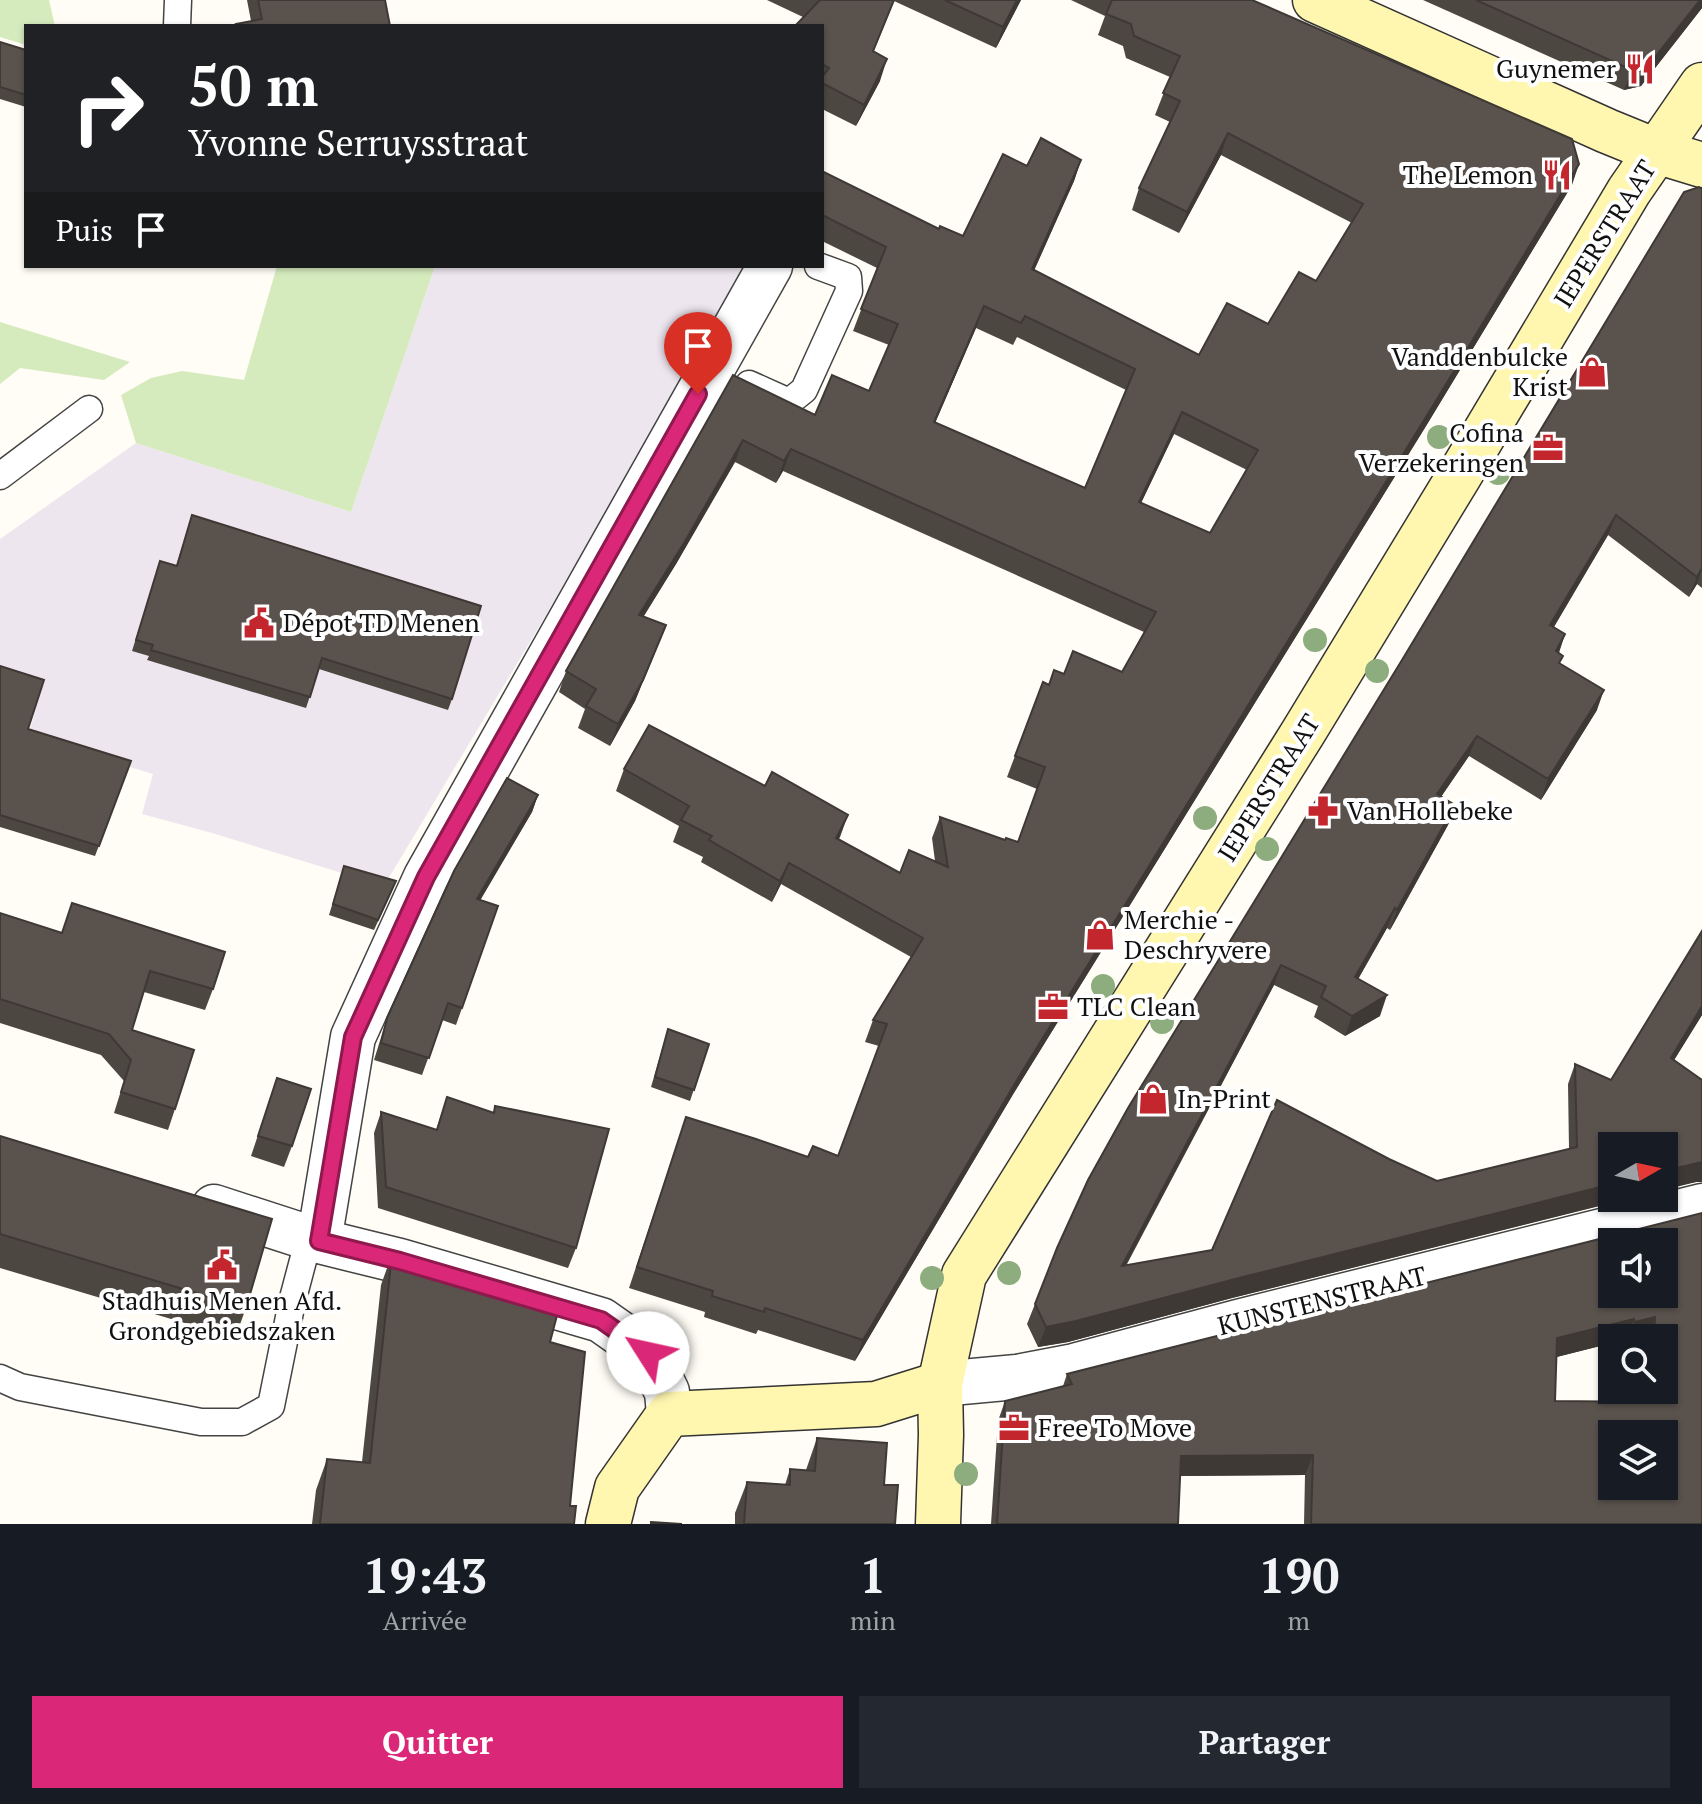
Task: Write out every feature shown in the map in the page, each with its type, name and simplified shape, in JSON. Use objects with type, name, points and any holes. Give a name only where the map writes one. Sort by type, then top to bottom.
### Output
[{"type":"street","points":[[1315,0],[1607,131],[1702,165]]},
{"type":"street","name":"IEPERSTRAAT","points":[[938,1524],[940,1384],[964,1275],[1304,731],[1629,191],[1702,85]]},
{"type":"street","points":[[314,1239],[353,1037],[426,877],[769,268]]},
{"type":"street","points":[[176,1195],[314,1239],[601,1320],[648,1353],[667,1392],[669,1414],[617,1488],[608,1524]]},
{"type":"street","name":"KUNSTENSTRAAT","points":[[940,1384],[1017,1377],[1074,1366],[1702,1206]]},
{"type":"street","points":[[669,1414],[876,1404],[940,1384]]},
{"type":"lane","points":[[177,24],[178,0]]},
{"type":"lane","points":[[713,367],[789,402],[804,390],[849,291],[848,277],[823,268]]},
{"type":"lane","points":[[0,476],[89,409]]},
{"type":"lane","points":[[0,1378],[20,1387],[201,1422],[242,1422],[271,1406],[292,1302],[314,1239]]},
{"type":"shaded area","points":[[434,268],[753,268],[384,886],[142,814],[153,774],[28,737],[41,690],[0,677],[0,539],[136,443],[351,512]]},
{"type":"green space","points":[[0,0],[49,0],[55,24],[24,24],[24,44],[0,37]]},
{"type":"green space","points":[[276,268],[434,268],[351,512],[136,443],[121,395],[151,378],[182,371],[244,380]]},
{"type":"green space","points":[[0,322],[130,362],[104,380],[20,368],[0,384]]},
{"type":"building","points":[[258,0],[385,0],[390,24],[236,24],[262,19]]},
{"type":"building","points":[[820,0],[894,0],[873,51],[887,59],[864,105],[824,84],[824,74],[829,68],[824,65],[824,24],[797,24]]},
{"type":"building","points":[[945,0],[1017,0],[1003,27]]},
{"type":"building","points":[[1112,0],[1252,0],[1572,139],[1579,164],[1020,1075],[863,1340],[765,1308],[764,1312],[712,1296],[713,1291],[637,1267],[686,1117],[808,1157],[813,1146],[838,1156],[887,1024],[873,1020],[923,938],[789,863],[780,881],[709,840],[712,836],[681,820],[689,806],[624,769],[649,725],[765,786],[772,772],[848,815],[836,838],[900,873],[909,850],[948,867],[940,817],[1018,842],[1045,767],[1015,756],[1043,682],[1049,685],[1054,670],[1064,674],[1073,651],[1122,672],[1156,612],[791,449],[784,461],[743,440],[639,615],[666,625],[643,680],[618,724],[586,706],[596,689],[566,671],[733,375],[815,415],[832,375],[869,391],[898,324],[861,309],[886,247],[824,216],[824,172],[939,229],[940,226],[963,236],[1003,154],[1027,166],[1041,138],[1081,160],[1032,269],[1199,355],[1227,303],[1268,324],[1299,272],[1316,281],[1363,204],[1228,133],[1187,212],[1139,188],[1180,101],[1163,93],[1180,56],[1134,36],[1131,24],[1106,14]],"holes":[[[984,306],[1021,323],[1025,316],[1135,369],[1085,488],[934,422]],[[1182,412],[1258,450],[1210,533],[1139,502]]]},
{"type":"building","points":[[1476,0],[1700,0],[1648,66],[1632,70]]},
{"type":"building","points":[[0,42],[24,49],[24,94],[0,87]]},
{"type":"building","points":[[1699,187],[1702,189],[1702,568],[1697,577],[1616,515],[1550,625],[1565,634],[1556,651],[1563,656],[1559,663],[1604,690],[1548,779],[1477,736],[1437,794],[1455,805],[1397,910],[1395,908],[1355,977],[1387,995],[1352,1016],[1321,997],[1326,986],[1281,965],[1122,1266],[1212,1250],[1277,1100],[1437,1181],[1577,1147],[1575,1064],[1611,1080],[1702,931],[1702,1006],[1671,1058],[1702,1080],[1702,1162],[1678,1168],[1678,1132],[1598,1132],[1598,1188],[1046,1327],[1035,1304],[1088,1180],[1128,1108],[1684,192]]},
{"type":"building","points":[[192,515],[481,606],[452,699],[322,658],[310,697],[151,650],[153,645],[136,640],[160,561],[177,566]]},
{"type":"building","points":[[0,666],[44,680],[28,729],[131,761],[99,846],[0,815]]},
{"type":"building","points":[[507,778],[538,795],[477,899],[498,906],[462,1008],[448,1003],[429,1058],[381,1043],[387,1018],[454,871]]},
{"type":"building","points":[[344,866],[396,881],[378,920],[333,904]]},
{"type":"building","points":[[72,903],[225,952],[213,989],[150,971],[132,1030],[194,1050],[175,1109],[121,1092],[131,1060],[109,1034],[0,999],[0,913],[62,933]]},
{"type":"building","points":[[668,1029],[709,1044],[694,1090],[655,1077]]},
{"type":"building","points":[[277,1078],[311,1089],[292,1146],[258,1136]]},
{"type":"building","points":[[447,1097],[494,1113],[495,1106],[609,1129],[576,1248],[386,1187],[381,1112],[437,1130]]},
{"type":"building","points":[[0,1136],[272,1219],[246,1308],[0,1234]]},
{"type":"building","points":[[1702,1213],[1702,1524],[1311,1524],[1313,1455],[1181,1456],[1178,1524],[997,1524],[1005,1401],[1072,1384],[1067,1374],[1598,1239],[1598,1308],[1678,1308],[1678,1228],[1643,1228]]},
{"type":"building","points":[[392,1254],[559,1308],[550,1342],[585,1352],[570,1506],[576,1506],[574,1524],[320,1524],[327,1459],[370,1463]]},
{"type":"building","points":[[817,1438],[887,1443],[884,1485],[898,1485],[895,1524],[744,1524],[747,1482],[790,1485],[790,1469],[815,1471]]},
{"type":"place","name":"Guynemer","points":[[1640,69]]},
{"type":"place","name":"The Lemon","points":[[1557,175]]},
{"type":"place","name":"Vanddenbulcke Krist","points":[[1592,372]]},
{"type":"place","name":"Cofina Verzekeringen","points":[[1548,448]]},
{"type":"place","name":"Dépot TD Menen","points":[[259,623]]},
{"type":"place","name":"Van Hollebeke","points":[[1323,811]]},
{"type":"place","name":"Merchie - Deschryvere","points":[[1100,935]]},
{"type":"place","name":"TLC Clean","points":[[1053,1007]]},
{"type":"place","name":"In-Print","points":[[1153,1099]]},
{"type":"place","name":"Stadhuis Menen Afd. Grondgebiedszaken","points":[[222,1265]]},
{"type":"place","name":"Free To Move","points":[[1014,1428]]},
{"type":"route","points":[[648,1353],[601,1320],[400,1261],[319,1241],[353,1037],[426,877],[698,394]]}]
